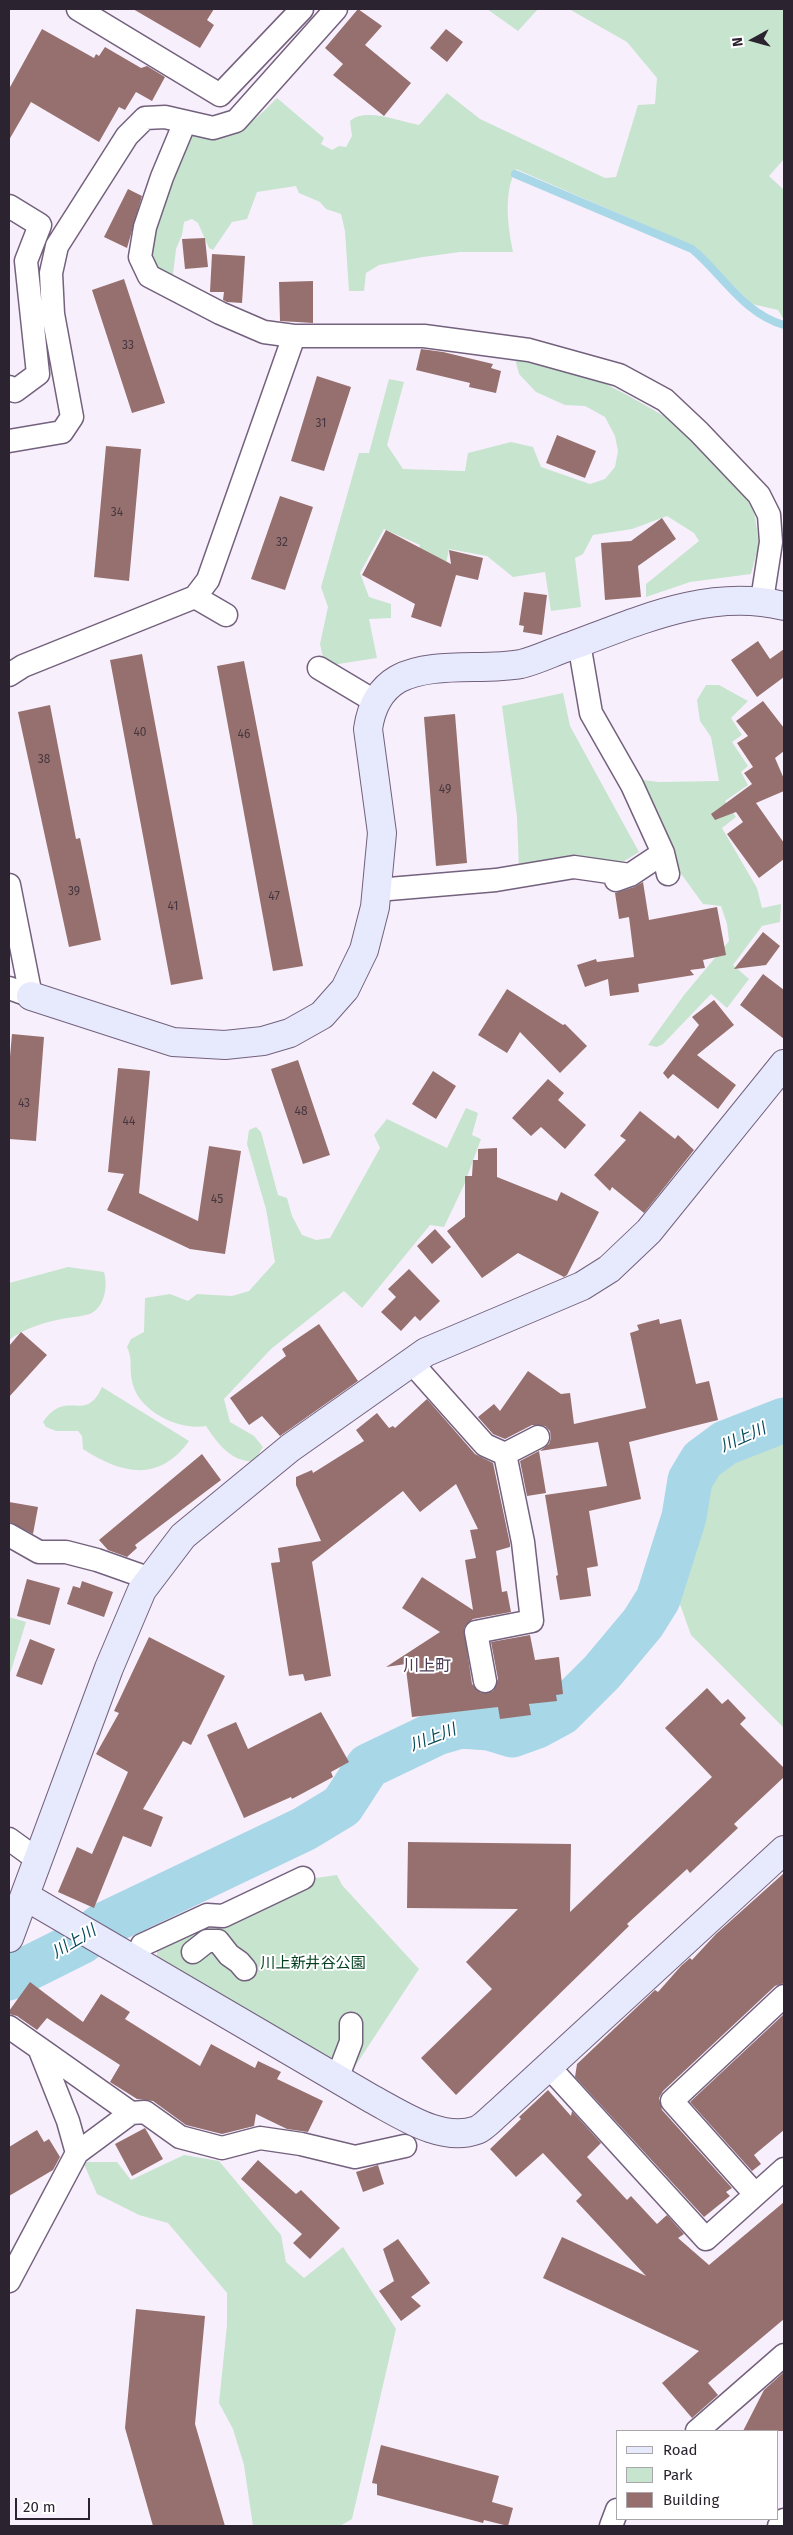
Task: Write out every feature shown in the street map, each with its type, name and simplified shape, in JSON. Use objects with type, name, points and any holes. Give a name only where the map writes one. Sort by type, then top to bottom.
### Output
[{"type":"street","points":[[220,96],[302,9]]},
{"type":"street","points":[[9,441],[62,432],[72,417],[53,314],[51,273],[57,246],[127,136],[145,118],[165,117],[213,128],[236,121],[336,9]]},
{"type":"street","points":[[89,12],[220,96],[247,108]]},
{"type":"street","points":[[9,885],[20,992],[174,1042],[225,1045],[263,1041],[290,1033],[322,1015],[345,989],[364,950],[375,907],[382,833],[368,729],[370,714],[382,691],[396,680],[413,672],[522,664],[673,610],[719,601],[773,603],[768,515],[759,496],[699,432],[665,400],[619,375],[529,350],[424,336],[294,336],[264,332],[220,313],[149,276],[140,257],[145,227],[162,177],[185,122]]},
{"type":"street","points":[[9,206],[40,224],[26,261],[38,374],[15,391],[9,387]]},
{"type":"street","points":[[9,675],[23,666],[196,597],[208,580],[294,336]]},
{"type":"street","points":[[196,597],[226,616]]},
{"type":"street","points":[[579,643],[591,713],[632,785],[665,864],[604,884]]},
{"type":"street","points":[[319,668],[376,702]]},
{"type":"street","points":[[376,890],[496,880],[574,867],[630,875]]},
{"type":"street","points":[[9,1938],[109,1668],[148,1578],[182,1536],[290,1448],[426,1352],[582,1286],[609,1269],[649,1231],[784,1064]]},
{"type":"street","points":[[411,1362],[485,1445],[504,1454]]},
{"type":"street","points":[[504,1454],[538,1437]]},
{"type":"street","points":[[484,1681],[476,1632],[532,1622],[523,1542],[504,1454]]},
{"type":"street","points":[[9,1535],[39,1552],[66,1552],[97,1560],[148,1578]]},
{"type":"street","points":[[9,1839],[38,1860]]},
{"type":"street","points":[[25,1896],[372,2099],[430,2128],[454,2133],[478,2130],[784,1850]]},
{"type":"street","points":[[142,1945],[207,1915],[223,1916],[303,1878]]},
{"type":"street","points":[[193,1952],[207,1941],[218,1941],[228,1955],[240,1962],[245,1969]]},
{"type":"street","points":[[756,2194],[672,2101],[784,1996]]},
{"type":"street","points":[[341,2068],[351,2042],[351,2024]]},
{"type":"street","points":[[9,2028],[131,2113]]},
{"type":"street","points":[[39,2048],[68,2121],[77,2153]]},
{"type":"street","points":[[548,2066],[706,2239],[784,2169]]},
{"type":"street","points":[[9,2281],[77,2153],[131,2113],[145,2112],[180,2137],[222,2148],[260,2138],[301,2144],[355,2157],[405,2146]]},
{"type":"street","points":[[698,2430],[784,2355]]},
{"type":"street","points":[[611,2526],[616,2513]]},
{"type":"street","points":[[779,2526],[784,2520]]},
{"type":"green space","points":[[487,9],[538,9],[518,31]]},
{"type":"green space","points":[[569,9],[784,9],[784,159],[769,176],[784,190],[784,320],[778,310],[752,304],[701,254],[654,229],[516,169],[509,189],[508,199],[508,221],[513,252],[460,252],[379,265],[366,273],[364,291],[349,291],[345,231],[341,214],[326,209],[320,202],[299,193],[296,186],[257,192],[247,219],[232,222],[213,250],[209,248],[198,223],[192,219],[184,222],[182,235],[176,249],[173,274],[166,274],[157,268],[153,257],[152,239],[191,130],[219,132],[239,128],[257,118],[277,98],[324,138],[321,144],[332,150],[339,146],[346,147],[352,136],[350,121],[357,117],[374,115],[419,125],[447,93],[480,119],[605,178],[616,177],[638,105],[655,104],[657,78],[627,42]]},
{"type":"green space","points":[[515,359],[579,370],[671,420],[697,440],[749,496],[755,517],[759,544],[751,574],[690,582],[646,597],[646,584],[699,541],[694,533],[667,516],[632,529],[593,535],[583,554],[575,558],[581,607],[551,611],[545,572],[513,577],[487,556],[449,549],[446,564],[417,557],[420,545],[384,529],[360,573],[369,597],[391,604],[391,618],[369,619],[377,658],[325,666],[320,644],[328,607],[321,587],[359,453],[369,453],[389,379],[404,382],[387,445],[403,469],[465,471],[468,453],[511,442],[533,447],[541,467],[590,484],[605,479],[615,467],[618,451],[615,436],[605,417],[585,406],[565,405],[536,392],[519,374]]},
{"type":"green space","points":[[706,685],[719,685],[748,701],[731,718],[742,735],[732,742],[748,766],[741,772],[748,785],[725,801],[736,817],[722,828],[757,888],[762,908],[781,904],[780,922],[762,926],[733,965],[749,979],[727,1008],[711,994],[663,1044],[657,1047],[648,1045],[684,995],[729,941],[727,924],[721,906],[703,904],[666,853],[634,779],[659,782],[719,781],[711,737],[700,721],[697,700]]},
{"type":"green space","points":[[563,693],[570,726],[639,852],[621,863],[519,870],[517,817],[502,706]]},
{"type":"green space","points":[[466,1108],[478,1113],[472,1135],[481,1139],[464,1185],[444,1227],[430,1225],[362,1308],[344,1291],[271,1349],[224,1399],[230,1422],[254,1436],[263,1447],[254,1461],[239,1459],[226,1451],[206,1426],[195,1427],[172,1422],[150,1409],[142,1401],[135,1391],[132,1381],[130,1356],[127,1347],[131,1339],[144,1332],[145,1298],[170,1294],[188,1301],[197,1294],[232,1296],[249,1291],[275,1262],[266,1209],[247,1144],[249,1130],[256,1127],[261,1132],[278,1195],[287,1198],[292,1216],[302,1235],[316,1240],[330,1238],[380,1148],[374,1135],[387,1119],[447,1148]]},
{"type":"green space","points":[[68,1267],[104,1272],[106,1283],[104,1296],[95,1311],[90,1314],[36,1326],[9,1340],[9,1283]]},
{"type":"green space","points":[[102,1387],[189,1441],[177,1455],[165,1464],[152,1469],[138,1470],[111,1464],[83,1449],[82,1436],[78,1431],[56,1431],[46,1427],[43,1422],[52,1412],[60,1407],[89,1404],[96,1398]]},
{"type":"green space","points":[[784,1424],[784,1728],[691,1635],[672,1582],[694,1489],[705,1468],[722,1452],[743,1440]]},
{"type":"green space","points":[[9,1617],[26,1622],[9,1677]]},
{"type":"green space","name":"川上新井谷公園","points":[[337,1875],[342,1885],[419,1969],[350,2074],[157,1956],[157,1945],[209,1921],[215,1929],[316,1878]]},
{"type":"green space","points":[[184,2155],[219,2161],[281,2235],[286,2262],[304,2278],[343,2247],[396,2329],[352,2519],[340,2526],[253,2526],[244,2465],[233,2429],[219,2403],[227,2325],[227,2293],[168,2223],[139,2215],[97,2194],[83,2162],[117,2162],[131,2180]]},
{"type":"building","points":[[133,9],[214,9],[207,20],[214,25],[200,48]]},
{"type":"building","points":[[358,9],[382,26],[365,45],[411,83],[384,116],[333,75],[343,64],[325,48]]},
{"type":"building","points":[[42,29],[94,58],[96,54],[99,56],[105,47],[141,68],[147,66],[165,77],[152,101],[136,92],[125,110],[119,107],[99,142],[31,102],[9,140],[9,89]]},
{"type":"building","points":[[446,29],[463,42],[447,62],[430,48]]},
{"type":"building","points":[[128,189],[142,196],[127,248],[104,237]]},
{"type":"building","points":[[205,238],[208,267],[185,269],[182,239]]},
{"type":"building","points":[[212,254],[245,256],[242,303],[223,300],[224,292],[210,292]]},
{"type":"building","points":[[124,279],[165,403],[132,413],[92,290]]},
{"type":"building","points":[[313,281],[313,323],[280,321],[279,282]]},
{"type":"building","points":[[421,349],[443,352],[493,364],[491,368],[501,371],[496,393],[469,387],[470,383],[416,370]]},
{"type":"building","points":[[317,376],[351,387],[324,471],[291,461]]},
{"type":"building","points":[[557,435],[596,451],[585,478],[546,463]]},
{"type":"building","points":[[106,446],[141,449],[129,581],[94,577]]},
{"type":"building","points":[[280,496],[313,507],[285,590],[251,579]]},
{"type":"building","points":[[662,518],[676,539],[638,566],[641,597],[605,600],[601,543],[631,541]]},
{"type":"building","points":[[386,530],[451,564],[449,550],[483,558],[478,580],[456,575],[441,627],[411,617],[415,604],[362,575]]},
{"type":"building","points":[[524,592],[547,595],[542,635],[523,632],[524,626],[519,625]]},
{"type":"building","points":[[758,641],[770,659],[784,649],[784,677],[757,697],[731,660]]},
{"type":"building","points":[[142,654],[203,979],[171,985],[110,660]]},
{"type":"building","points":[[244,661],[303,966],[273,971],[217,666]]},
{"type":"building","points":[[763,701],[784,728],[784,751],[775,758],[784,779],[784,791],[756,803],[784,843],[784,859],[759,878],[727,834],[743,822],[736,812],[715,820],[711,814],[752,784],[744,773],[753,767],[737,743],[748,736],[736,721]]},
{"type":"building","points":[[50,705],[76,839],[80,838],[101,940],[69,947],[18,712]]},
{"type":"building","points":[[455,714],[467,863],[436,866],[424,717]]},
{"type":"building","points":[[643,882],[649,920],[717,907],[726,955],[703,960],[705,968],[690,970],[694,975],[638,984],[639,992],[610,996],[608,979],[585,987],[577,965],[596,959],[597,962],[634,957],[629,917],[619,919],[615,893]]},
{"type":"building","points":[[763,932],[780,946],[766,965],[734,969]]},
{"type":"building","points":[[763,974],[784,990],[784,1039],[740,1005]]},
{"type":"building","points":[[507,989],[563,1025],[565,1024],[587,1046],[560,1073],[520,1032],[507,1053],[478,1035]]},
{"type":"building","points":[[714,1000],[734,1025],[697,1055],[736,1085],[718,1109],[673,1074],[668,1079],[663,1073],[699,1025],[692,1017]]},
{"type":"building","points":[[12,1034],[44,1037],[36,1141],[9,1139],[9,1068]]},
{"type":"building","points":[[298,1060],[330,1155],[303,1164],[271,1069]]},
{"type":"building","points":[[118,1068],[150,1071],[139,1193],[198,1221],[209,1146],[241,1151],[225,1254],[190,1249],[107,1210],[124,1174],[108,1172]]},
{"type":"building","points":[[433,1071],[456,1086],[436,1119],[412,1104]]},
{"type":"building","points":[[548,1079],[564,1093],[558,1100],[586,1125],[565,1149],[541,1127],[531,1136],[512,1118]]},
{"type":"building","points":[[640,1111],[675,1139],[678,1135],[694,1150],[644,1213],[612,1187],[610,1191],[594,1175],[626,1140],[620,1136]]},
{"type":"building","points":[[497,1148],[497,1177],[557,1201],[561,1192],[599,1212],[567,1275],[564,1277],[518,1253],[482,1278],[447,1231],[465,1217],[465,1176],[472,1176],[473,1160],[478,1160],[478,1149]]},
{"type":"building","points":[[435,1229],[451,1247],[432,1264],[417,1246]]},
{"type":"building","points":[[409,1269],[440,1301],[420,1321],[415,1316],[401,1331],[381,1312],[396,1297],[388,1289]]},
{"type":"building","points":[[659,1319],[660,1324],[681,1319],[696,1384],[709,1381],[718,1420],[629,1442],[641,1499],[589,1511],[598,1566],[587,1568],[591,1596],[560,1600],[556,1576],[558,1575],[545,1495],[607,1486],[598,1442],[540,1451],[549,1444],[551,1438],[550,1431],[545,1426],[532,1425],[505,1439],[493,1434],[478,1417],[494,1404],[500,1411],[528,1371],[561,1394],[570,1393],[574,1424],[646,1408],[630,1333],[639,1330],[637,1325]]},
{"type":"building","points":[[319,1324],[358,1381],[280,1436],[262,1416],[249,1425],[230,1398],[286,1356],[282,1349]]},
{"type":"building","points":[[21,1332],[47,1355],[9,1397],[9,1346]]},
{"type":"building","points":[[427,1399],[475,1454],[493,1463],[510,1544],[510,1547],[496,1551],[502,1592],[507,1591],[511,1612],[473,1619],[464,1628],[472,1684],[481,1693],[493,1691],[498,1679],[491,1642],[530,1635],[535,1660],[559,1657],[563,1694],[556,1695],[557,1701],[529,1704],[531,1715],[500,1719],[498,1707],[412,1717],[406,1669],[419,1662],[386,1667],[440,1632],[402,1608],[422,1577],[473,1610],[465,1560],[476,1558],[470,1530],[478,1529],[456,1484],[420,1512],[403,1491],[312,1562],[331,1676],[305,1681],[303,1674],[289,1676],[271,1563],[280,1562],[278,1548],[321,1541],[296,1485],[296,1477],[312,1470],[313,1473],[364,1441],[356,1430],[377,1413],[389,1428],[393,1426],[395,1428]]},
{"type":"building","points":[[539,1451],[546,1493],[527,1496],[520,1461]]},
{"type":"building","points":[[202,1454],[221,1480],[135,1545],[137,1548],[127,1557],[108,1550],[99,1540]]},
{"type":"building","points":[[9,1502],[38,1507],[33,1534],[9,1522]]},
{"type":"building","points":[[27,1579],[60,1588],[50,1625],[17,1616]]},
{"type":"building","points":[[82,1581],[113,1592],[104,1617],[67,1604],[73,1586],[80,1588]]},
{"type":"building","points":[[149,1637],[225,1676],[191,1745],[183,1741],[143,1809],[163,1817],[151,1847],[123,1836],[94,1908],[58,1892],[77,1847],[92,1854],[128,1772],[96,1754],[119,1713],[114,1711]]},
{"type":"building","points":[[30,1639],[55,1649],[42,1685],[16,1676]]},
{"type":"building","points":[[707,1688],[722,1704],[728,1699],[746,1718],[740,1724],[784,1768],[784,1777],[734,1824],[738,1828],[690,1873],[687,1869],[627,1924],[629,1926],[456,2095],[421,2058],[492,1989],[466,1962],[518,1909],[407,1908],[408,1842],[571,1844],[570,1912],[712,1777],[665,1728]]},
{"type":"building","points":[[321,1712],[349,1762],[331,1772],[333,1777],[292,1799],[291,1797],[244,1818],[207,1735],[236,1722],[248,1749]]},
{"type":"building","points":[[784,1873],[784,1983],[775,1986],[663,2091],[659,2098],[662,2110],[732,2188],[726,2192],[730,2196],[704,2217],[575,2077],[577,2064],[655,1990],[658,1992],[681,1966],[690,1958],[692,1960],[716,1934]]},
{"type":"building","points":[[30,1982],[83,2022],[101,1994],[130,2012],[125,2019],[200,2066],[211,2044],[255,2068],[258,2061],[281,2072],[277,2079],[323,2101],[308,2132],[287,2129],[256,2114],[254,2126],[222,2134],[186,2125],[153,2101],[137,2099],[110,2082],[120,2065],[47,2018],[37,2030],[17,2016],[9,2014],[9,2011]]},
{"type":"building","points":[[784,2014],[784,2130],[754,2155],[761,2164],[752,2171],[690,2102]]},
{"type":"building","points":[[548,2090],[571,2116],[572,2111],[601,2143],[587,2157],[627,2200],[631,2196],[657,2224],[667,2215],[684,2234],[678,2238],[709,2265],[784,2202],[784,2319],[708,2383],[718,2395],[692,2418],[662,2383],[699,2351],[543,2278],[562,2237],[646,2276],[576,2201],[582,2195],[543,2153],[516,2177],[490,2149],[521,2119],[519,2117]]},
{"type":"building","points":[[145,2128],[163,2159],[132,2176],[115,2144]]},
{"type":"building","points":[[37,2130],[44,2142],[49,2139],[60,2157],[53,2170],[9,2196],[9,2147]]},
{"type":"building","points":[[258,2160],[296,2194],[301,2190],[340,2228],[310,2259],[293,2243],[302,2234],[241,2179]]},
{"type":"building","points":[[378,2165],[384,2184],[363,2192],[356,2172]]},
{"type":"building","points":[[398,2239],[430,2283],[411,2297],[421,2306],[401,2321],[379,2291],[394,2281],[383,2249]]},
{"type":"building","points":[[136,2309],[205,2316],[195,2424],[225,2526],[153,2526],[125,2428]]},
{"type":"building","points":[[784,2372],[784,2431],[744,2430],[764,2390]]},
{"type":"building","points":[[381,2445],[499,2476],[492,2502],[513,2508],[508,2526],[484,2520],[483,2523],[377,2495],[377,2484],[372,2483]]},
{"type":"waterway","points":[[515,174],[692,249],[745,303],[770,320],[784,325]]},
{"type":"waterway","name":"川上川","points":[[9,1978],[81,1942],[103,1925],[304,1829],[342,1806],[368,1766],[437,1733],[461,1726],[489,1728],[512,1735],[537,1726],[561,1713],[602,1672],[643,1623],[658,1599],[684,1517],[690,1480],[702,1460],[725,1443],[784,1420]]},
{"type":"district","name":"川上町","points":[[427,1667]]}]
